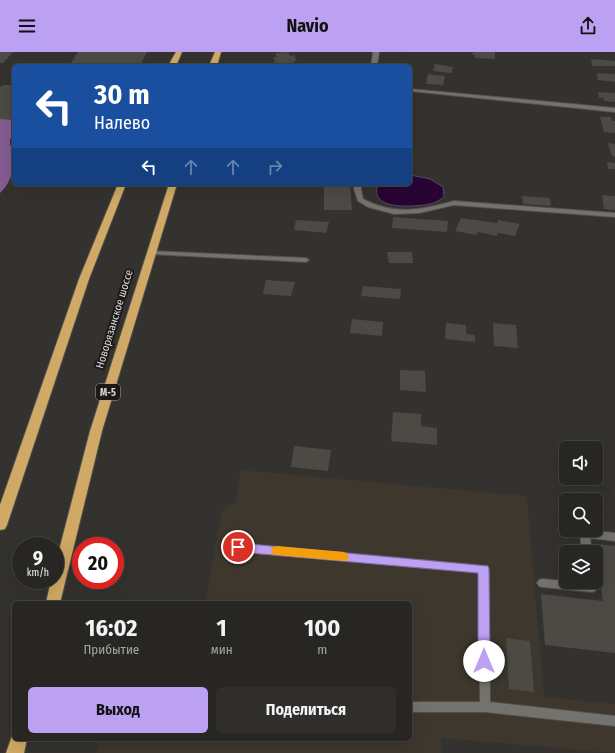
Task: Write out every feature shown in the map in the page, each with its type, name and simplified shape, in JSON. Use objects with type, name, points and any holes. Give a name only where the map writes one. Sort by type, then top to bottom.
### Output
[{"type":"highway","points":[[173,64],[179,52]]},
{"type":"highway","points":[[214,64],[218,52]]},
{"type":"highway","points":[[0,525],[84,279],[121,186]]},
{"type":"highway","name":"Новорязанское шоссе","points":[[53,601],[96,430],[172,186]]},
{"type":"highway","points":[[15,753],[18,741]]},
{"type":"street","points":[[374,64],[376,52]]},
{"type":"lane","points":[[412,90],[615,110]]},
{"type":"lane","points":[[357,186],[360,200],[381,210],[418,212],[440,208],[454,203],[615,215]]},
{"type":"lane","points":[[152,253],[306,260]]},
{"type":"lane","points":[[586,545],[585,534],[615,537]]},
{"type":"lane","points":[[238,547],[484,569],[485,707]]},
{"type":"lane","points":[[542,583],[559,585]]},
{"type":"lane","points":[[412,707],[485,707],[615,721]]},
{"type":"shaded area","points":[[0,90],[12,111],[12,138],[10,139],[10,145],[12,146],[12,171],[8,183],[0,193]]},
{"type":"shaded area","points":[[412,175],[430,179],[443,187],[444,197],[432,204],[403,206],[386,203],[380,199],[377,193],[378,186],[412,186]]},
{"type":"shaded area","points":[[240,470],[527,496],[544,697],[615,704],[615,753],[441,738],[441,753],[96,753],[99,741],[412,741],[412,601],[205,601],[222,510],[236,502]]},
{"type":"building","points":[[0,52],[13,52],[3,63],[0,63]]},
{"type":"building","points":[[78,52],[147,52],[141,64],[70,64]]},
{"type":"building","points":[[288,52],[290,56],[294,55],[297,61],[293,62],[294,64],[275,63],[273,57],[277,57],[275,53]]},
{"type":"building","points":[[473,52],[495,52],[495,59],[475,58],[475,55],[472,55]]},
{"type":"building","points":[[591,59],[615,61],[615,66],[592,66]]},
{"type":"building","points":[[435,64],[453,67],[452,73],[433,71]]},
{"type":"building","points":[[597,73],[615,74],[615,82],[598,80]]},
{"type":"building","points":[[428,74],[445,76],[443,85],[426,84]]},
{"type":"building","points":[[4,85],[12,85],[12,120],[0,119],[0,87]]},
{"type":"building","points":[[598,92],[615,93],[615,102],[604,101],[603,98],[599,98]]},
{"type":"building","points":[[600,117],[611,117],[612,121],[615,121],[615,133],[604,132]]},
{"type":"building","points":[[608,143],[615,144],[615,157],[612,156]]},
{"type":"building","points":[[607,162],[615,163],[615,169],[608,169]]},
{"type":"building","points":[[324,186],[350,186],[352,210],[324,210]]},
{"type":"building","points":[[602,195],[615,196],[615,210],[604,209]]},
{"type":"building","points":[[522,196],[550,198],[551,206],[523,204]]},
{"type":"building","points":[[393,217],[448,221],[447,232],[392,228]]},
{"type":"building","points":[[461,218],[497,223],[498,220],[520,224],[515,236],[498,233],[497,236],[478,232],[477,235],[455,231]]},
{"type":"building","points":[[296,220],[329,222],[326,233],[294,230]]},
{"type":"building","points":[[387,252],[412,252],[413,263],[389,263]]},
{"type":"building","points":[[266,280],[295,282],[291,296],[263,294]]},
{"type":"building","points":[[363,286],[401,289],[400,299],[361,296]]},
{"type":"building","points":[[352,319],[383,322],[382,336],[350,333]]},
{"type":"building","points":[[446,323],[466,325],[466,334],[475,335],[475,342],[445,339]]},
{"type":"building","points":[[493,323],[516,325],[518,348],[494,346]]},
{"type":"building","points":[[400,370],[425,371],[426,392],[400,390]]},
{"type":"building","points":[[393,412],[421,414],[421,426],[437,428],[437,445],[391,441]]},
{"type":"building","points":[[294,446],[331,450],[328,471],[291,467]]},
{"type":"building","points":[[595,544],[615,546],[615,653],[545,645],[541,594],[603,601],[601,589],[603,589],[603,545]]},
{"type":"building","points":[[506,638],[530,641],[534,692],[509,689]]},
{"type":"slow traffic","points":[[276,551],[344,557]]},
{"type":"route","points":[[238,547],[484,569],[484,661]]}]
